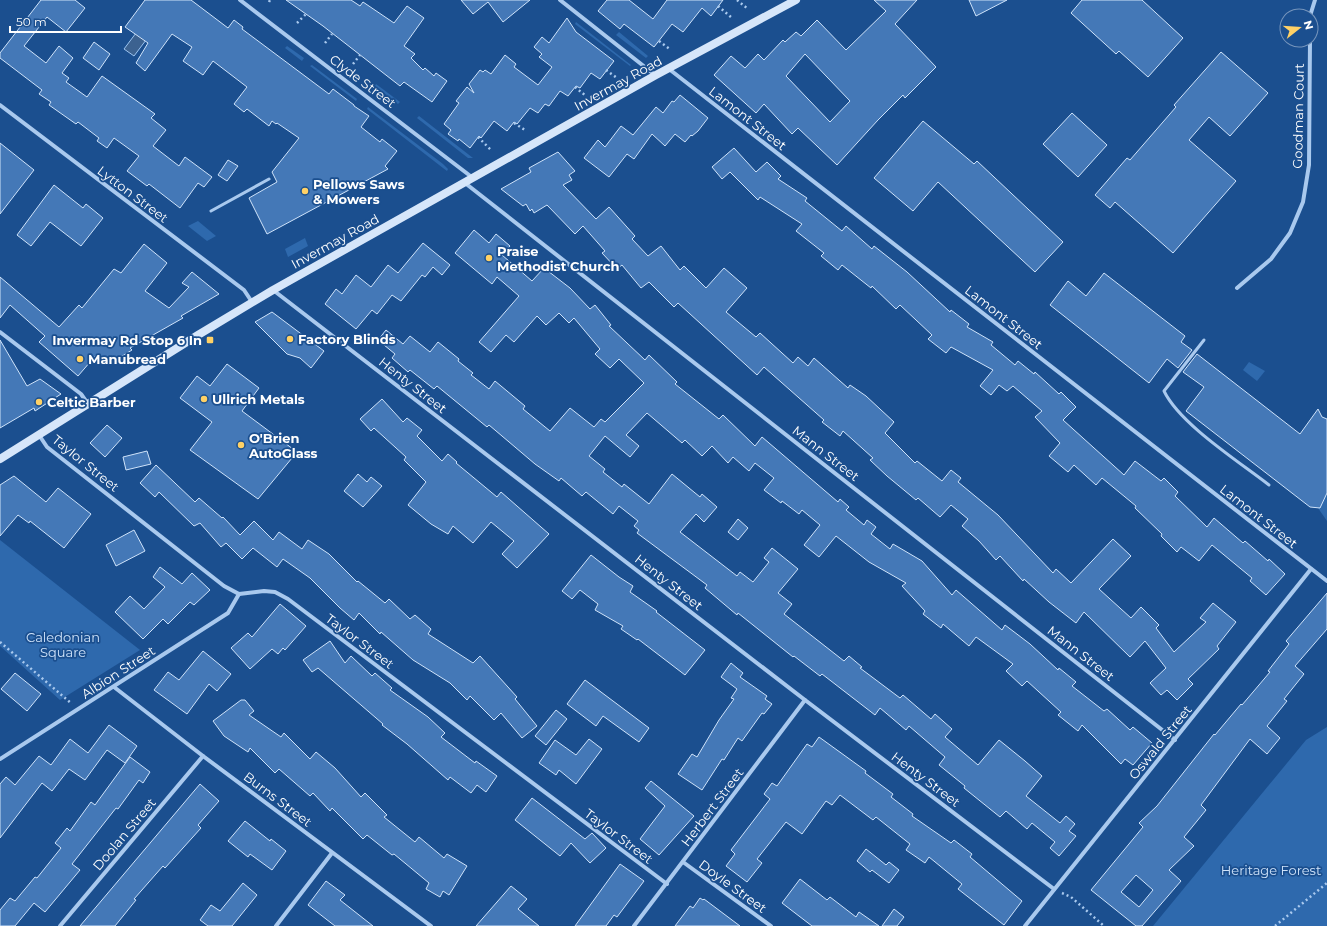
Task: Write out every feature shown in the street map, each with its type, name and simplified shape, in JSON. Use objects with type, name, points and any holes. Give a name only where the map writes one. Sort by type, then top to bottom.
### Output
[{"type":"main road","name":"Invermay Road","points":[[0,459],[252,302],[668,68],[796,0]]},
{"type":"street","name":"Clyde Street","points":[[240,0],[474,178]]},
{"type":"street","points":[[560,0],[656,75]]},
{"type":"street","name":"Goodman Court","points":[[1237,288],[1271,260],[1290,234],[1303,202],[1309,165],[1310,48]]},
{"type":"street","name":"Lamont Street","points":[[668,68],[1327,581]]},
{"type":"street","name":"Lytton Street","points":[[0,105],[244,290],[252,302]]},
{"type":"street","name":"Mann Street","points":[[465,182],[1175,740]]},
{"type":"street","name":"Henty Street","points":[[273,290],[1054,889]]},
{"type":"street","points":[[0,332],[81,394],[88,404]]},
{"type":"street","name":"Taylor Street","points":[[39,435],[47,447],[224,586],[239,594],[264,591],[275,592],[288,599],[667,884]]},
{"type":"street","name":"Oswald Street","points":[[1025,926],[1311,569]]},
{"type":"street","name":"Albion Street","points":[[0,759],[228,613],[239,594]]},
{"type":"street","name":"Burns Street","points":[[114,686],[203,756],[431,926]]},
{"type":"street","name":"Herbert Street","points":[[634,926],[806,700]]},
{"type":"street","name":"Doolan Street","points":[[60,926],[203,756]]},
{"type":"street","points":[[276,926],[332,853]]},
{"type":"street","name":"Doyle Street","points":[[683,862],[771,926]]},
{"type":"lane","points":[[211,211],[269,179]]},
{"type":"lane","points":[[1204,340],[1164,391],[1170,403],[1188,422],[1269,485]]},
{"type":"path","points":[[737,0],[748,9]]},
{"type":"path","points":[[718,6],[732,18]]},
{"type":"path","points":[[297,23],[306,14]]},
{"type":"path","points":[[324,43],[332,34]]},
{"type":"path","points":[[659,41],[671,50]]},
{"type":"path","points":[[353,64],[360,55]]},
{"type":"path","points":[[606,70],[617,78]]},
{"type":"path","points":[[575,87],[586,96]]},
{"type":"path","points":[[514,123],[526,130]]},
{"type":"path","points":[[478,137],[491,150]]},
{"type":"path","points":[[0,642],[78,709]]},
{"type":"path","points":[[1275,926],[1327,883]]},
{"type":"path","points":[[1071,897],[1104,926]]},
{"type":"green space","points":[[576,22],[631,65],[630,66],[575,24]]},
{"type":"green space","points":[[619,32],[648,56],[646,58],[616,35]]},
{"type":"green space","points":[[287,46],[304,58],[302,61],[285,48]]},
{"type":"green space","points":[[312,65],[357,99],[356,101],[310,66]]},
{"type":"green space","points":[[376,84],[400,102],[398,104],[375,86]]},
{"type":"green space","points":[[368,107],[443,164],[448,169],[447,171],[367,109]]},
{"type":"green space","points":[[419,116],[473,158],[468,158],[417,118]]},
{"type":"green space","points":[[198,221],[216,236],[207,241],[188,226]]},
{"type":"green space","points":[[305,238],[308,246],[288,257],[285,249]]},
{"type":"green space","points":[[1249,362],[1265,371],[1257,381],[1243,370]]},
{"type":"green space","points":[[1327,484],[1327,521],[1318,508]]},
{"type":"green space","name":"Caledonian Square","points":[[0,540],[140,650],[60,700],[0,646]]},
{"type":"green space","name":"Heritage Forest","points":[[1327,727],[1327,926],[1153,926],[1306,740]]},
{"type":"shaded area","points":[[136,33],[146,40],[134,56],[124,49]]},
{"type":"building","points":[[41,0],[75,0],[85,8],[66,32],[47,17],[24,46],[46,63],[59,46],[73,58],[62,73],[69,78],[66,82],[87,97],[102,76],[155,114],[151,118],[166,130],[153,146],[179,166],[185,157],[212,177],[204,187],[198,183],[180,208],[149,184],[147,186],[127,171],[139,156],[114,138],[107,148],[97,141],[99,138],[78,122],[76,124],[49,105],[51,102],[39,94],[42,90],[0,58],[0,53]]},
{"type":"building","points":[[145,0],[191,0],[228,28],[234,20],[243,27],[242,29],[329,94],[333,89],[369,116],[361,127],[380,142],[382,139],[397,151],[385,166],[388,169],[267,234],[249,198],[277,182],[272,172],[299,138],[272,121],[269,126],[247,109],[244,112],[234,104],[247,87],[213,61],[203,75],[183,61],[192,47],[172,34],[145,71],[136,63],[148,43],[125,27]]},
{"type":"building","points":[[286,0],[351,0],[360,6],[363,2],[394,23],[407,6],[424,18],[404,46],[415,54],[411,58],[423,70],[425,68],[434,76],[436,73],[447,81],[432,102],[404,82],[400,86],[323,26]]},
{"type":"building","points":[[461,0],[530,0],[503,22],[488,2],[473,14]]},
{"type":"building","points":[[607,0],[629,0],[653,19],[667,0],[723,0],[711,16],[702,8],[683,32],[672,24],[654,47],[624,24],[620,29],[598,11]]},
{"type":"building","points":[[874,0],[917,0],[895,24],[936,67],[905,98],[903,95],[837,165],[798,128],[792,134],[764,104],[756,113],[714,75],[731,56],[745,68],[758,54],[764,60],[783,40],[785,42],[796,32],[801,36],[817,20],[846,50],[886,11]],"holes":[[[805,54],[850,101],[830,122],[786,76]]]},
{"type":"building","points":[[969,0],[1007,0],[976,16]]},
{"type":"building","points":[[1082,0],[1142,0],[1183,38],[1148,77],[1119,51],[1116,54],[1071,13]]},
{"type":"building","points":[[567,18],[576,32],[614,61],[600,79],[591,73],[580,88],[576,86],[568,96],[560,91],[549,106],[545,104],[538,113],[530,108],[517,124],[514,122],[507,131],[494,121],[481,138],[479,136],[470,148],[459,139],[458,141],[448,134],[451,130],[444,124],[459,103],[456,101],[467,87],[474,93],[469,84],[480,70],[483,72],[485,70],[491,74],[505,55],[516,64],[514,67],[538,85],[552,67],[539,57],[542,54],[534,47],[542,37],[549,43]]},
{"type":"building","points":[[94,42],[110,54],[99,70],[83,58]]},
{"type":"building","points":[[1221,52],[1268,93],[1230,136],[1209,117],[1189,140],[1236,181],[1173,253],[1115,202],[1110,208],[1095,195],[1127,158],[1130,160],[1176,107],[1174,105]]},
{"type":"building","points":[[680,95],[708,118],[698,131],[692,136],[691,135],[685,142],[675,134],[665,146],[652,134],[634,159],[627,154],[609,177],[584,158],[598,140],[605,147],[621,126],[633,135],[656,107],[663,113],[672,101],[674,102]]},
{"type":"building","points":[[1072,113],[1107,145],[1078,177],[1043,144]]},
{"type":"building","points":[[923,121],[974,164],[977,161],[1063,242],[1035,272],[938,182],[913,211],[874,178]]},
{"type":"building","points":[[0,143],[34,170],[0,214]]},
{"type":"building","points":[[734,148],[756,172],[767,162],[781,176],[778,179],[807,198],[805,201],[842,231],[846,226],[872,249],[874,246],[907,272],[950,312],[951,310],[969,324],[967,327],[993,342],[991,345],[1015,365],[1018,361],[1034,374],[1035,372],[1059,394],[1061,392],[1076,407],[1063,420],[1124,475],[1135,461],[1161,481],[1164,478],[1178,492],[1175,496],[1207,527],[1214,518],[1243,543],[1245,541],[1268,561],[1269,559],[1285,574],[1266,595],[1250,581],[1252,578],[1212,545],[1199,561],[1181,547],[1177,552],[1161,536],[1162,534],[1135,508],[1136,506],[1102,478],[1096,485],[1074,465],[1068,472],[1049,456],[1060,443],[1035,417],[1042,411],[1013,386],[1007,391],[999,385],[991,395],[980,386],[993,370],[951,347],[946,353],[928,339],[932,335],[900,305],[896,309],[872,286],[871,288],[842,265],[838,270],[821,256],[824,253],[796,231],[802,224],[760,197],[758,200],[730,172],[722,179],[712,167]]},
{"type":"building","points":[[558,152],[575,171],[569,175],[572,180],[563,185],[596,219],[609,207],[635,236],[632,239],[648,256],[661,246],[680,270],[684,266],[706,288],[724,268],[747,288],[726,312],[756,337],[760,333],[793,363],[798,357],[808,366],[814,358],[848,388],[850,385],[866,396],[894,422],[885,433],[915,463],[917,461],[942,481],[951,470],[961,478],[958,482],[998,515],[1053,573],[1056,569],[1071,583],[1113,539],[1131,556],[1099,589],[1131,618],[1141,607],[1159,625],[1156,628],[1174,652],[1206,622],[1200,618],[1213,603],[1236,622],[1217,646],[1219,649],[1188,679],[1193,684],[1177,700],[1167,690],[1161,695],[1150,683],[1166,668],[1145,641],[1130,657],[1084,612],[1076,623],[1049,602],[1024,579],[1023,581],[1000,556],[996,560],[979,541],[962,526],[968,519],[951,505],[940,517],[918,498],[916,500],[870,460],[873,458],[843,431],[840,436],[822,422],[824,420],[764,367],[757,375],[678,303],[674,307],[649,282],[641,288],[622,265],[617,269],[602,253],[605,251],[583,226],[575,234],[547,205],[534,213],[532,209],[530,211],[526,204],[523,206],[501,189],[531,172],[529,168]]},
{"type":"building","points":[[228,160],[238,166],[227,181],[218,175]]},
{"type":"building","points":[[54,185],[83,208],[86,204],[103,218],[81,246],[50,222],[31,246],[17,235]]},
{"type":"building","points":[[474,230],[489,243],[496,234],[510,246],[502,255],[532,281],[544,268],[570,288],[590,309],[595,305],[611,325],[609,326],[645,360],[649,355],[677,382],[675,384],[719,419],[723,415],[755,446],[762,437],[838,502],[840,499],[849,507],[846,510],[864,525],[867,520],[876,527],[871,534],[890,549],[893,544],[922,561],[952,595],[956,590],[1002,630],[1005,625],[1030,644],[1058,670],[1059,668],[1076,682],[1072,686],[1104,711],[1107,709],[1130,730],[1133,727],[1152,743],[1133,765],[1125,759],[1121,764],[1082,725],[1078,731],[1058,715],[1061,712],[1027,681],[1022,686],[1006,671],[1013,664],[976,637],[969,646],[943,624],[941,628],[923,614],[925,611],[902,586],[906,583],[869,562],[836,536],[819,557],[804,545],[820,525],[802,510],[799,514],[764,490],[774,478],[755,463],[749,471],[733,457],[728,463],[712,446],[702,456],[685,440],[682,443],[647,413],[626,435],[639,446],[630,457],[605,436],[589,456],[605,469],[603,472],[622,487],[624,484],[649,504],[672,474],[700,497],[702,494],[717,507],[704,522],[696,514],[680,532],[737,576],[740,572],[753,582],[769,562],[764,558],[772,548],[798,569],[778,593],[792,604],[784,614],[844,661],[849,656],[862,667],[860,668],[900,698],[903,695],[931,719],[935,714],[952,729],[945,737],[978,765],[999,740],[1042,776],[1026,796],[1060,823],[1066,816],[1075,824],[1069,831],[1076,836],[1059,856],[1050,848],[1055,842],[1032,823],[1027,829],[1006,811],[1000,817],[964,788],[965,786],[939,765],[945,757],[909,726],[906,730],[880,708],[875,715],[822,674],[820,676],[794,656],[793,657],[738,613],[737,615],[705,588],[707,585],[637,533],[639,530],[634,526],[638,521],[619,506],[613,514],[586,492],[582,496],[561,478],[559,481],[535,464],[489,425],[487,427],[437,386],[434,389],[410,370],[408,372],[392,358],[395,354],[378,340],[386,330],[403,344],[410,336],[430,352],[438,342],[473,373],[471,375],[489,389],[495,381],[525,406],[523,409],[550,431],[570,408],[594,427],[601,419],[605,422],[644,383],[619,359],[610,368],[595,354],[600,349],[574,318],[569,323],[559,313],[546,325],[537,316],[514,342],[506,335],[491,352],[479,342],[519,296],[497,277],[492,284],[455,253]]},
{"type":"building","points":[[423,243],[450,265],[442,275],[433,267],[425,277],[422,275],[401,301],[392,295],[377,314],[372,310],[356,329],[325,304],[336,289],[342,294],[356,275],[371,287],[388,265],[398,273]]},
{"type":"building","points":[[144,244],[167,263],[145,291],[169,308],[189,287],[182,283],[192,272],[219,294],[181,316],[183,318],[130,348],[132,350],[111,363],[97,354],[78,376],[39,342],[45,336],[10,305],[0,318],[0,277],[59,327],[79,305],[82,308],[114,269],[121,273]]},
{"type":"building","points":[[1104,273],[1185,336],[1181,342],[1192,350],[1178,368],[1167,359],[1149,383],[1050,305],[1068,281],[1086,296]]},
{"type":"building","name":"Factory Blinds","points":[[272,312],[324,351],[311,368],[300,358],[287,354],[255,322]]},
{"type":"building","points":[[0,340],[27,386],[40,379],[61,394],[35,411],[34,408],[0,428]]},
{"type":"building","points":[[1197,354],[1300,434],[1318,409],[1322,417],[1327,419],[1327,493],[1320,508],[1310,507],[1186,411],[1204,387],[1183,372]]},
{"type":"building","name":"O'Brien AutoGlass","points":[[227,364],[259,388],[242,411],[297,452],[258,499],[190,450],[212,422],[180,398],[197,376],[210,386]]},
{"type":"building","points":[[382,399],[403,422],[407,418],[422,430],[417,436],[442,461],[448,454],[457,462],[456,463],[497,497],[501,492],[549,534],[517,568],[502,554],[514,541],[491,522],[473,543],[453,526],[448,534],[431,524],[408,505],[426,482],[404,460],[406,457],[374,428],[371,431],[360,419]]},
{"type":"building","points":[[107,425],[122,438],[105,457],[90,443]]},
{"type":"building","points":[[147,451],[151,464],[126,470],[123,457]]},
{"type":"building","points":[[156,465],[195,502],[199,498],[222,518],[223,517],[240,535],[254,521],[273,540],[279,532],[302,549],[308,540],[329,554],[357,582],[358,581],[385,603],[389,599],[410,619],[415,615],[431,629],[428,634],[473,663],[480,656],[517,697],[515,699],[537,726],[522,738],[501,713],[494,720],[470,696],[467,700],[450,683],[413,660],[381,632],[380,634],[359,613],[354,620],[310,578],[283,559],[277,567],[253,548],[242,559],[226,543],[221,547],[200,523],[194,526],[159,492],[155,497],[140,483]]},
{"type":"building","points":[[358,474],[367,482],[371,477],[382,486],[363,507],[344,491]]},
{"type":"building","points":[[14,476],[46,502],[58,488],[91,514],[64,548],[30,521],[29,523],[18,515],[0,536],[0,485]]},
{"type":"building","points":[[738,519],[748,528],[738,540],[728,532]]},
{"type":"building","points":[[134,530],[145,551],[116,566],[106,545]]},
{"type":"building","points":[[591,555],[633,586],[630,592],[657,611],[656,612],[705,650],[685,675],[638,639],[637,640],[621,629],[623,626],[595,610],[598,604],[580,590],[572,599],[562,591]]},
{"type":"building","points":[[160,567],[182,584],[192,573],[210,590],[194,605],[190,602],[168,624],[163,619],[143,639],[115,612],[130,596],[144,609],[165,587],[153,577]]},
{"type":"building","points":[[1327,593],[1327,629],[1295,666],[1304,674],[1284,699],[1287,701],[1267,726],[1280,738],[1267,754],[1250,739],[1201,805],[1206,810],[1184,837],[1194,846],[1169,870],[1181,881],[1142,926],[1136,926],[1091,890],[1143,827],[1139,823],[1157,806],[1214,734],[1215,735],[1270,672],[1268,671],[1289,644],[1286,641]],"holes":[[[1136,875],[1153,890],[1139,907],[1121,892]]]},
{"type":"building","points":[[280,604],[306,626],[285,650],[283,648],[278,654],[272,649],[250,669],[231,648],[248,633],[252,637]]},
{"type":"building","points":[[330,641],[345,663],[351,656],[372,676],[375,673],[392,688],[390,690],[428,717],[445,733],[441,737],[475,763],[476,761],[497,776],[486,792],[477,785],[471,793],[450,777],[448,780],[407,744],[382,725],[383,724],[318,668],[312,672],[303,660]]},
{"type":"building","points":[[203,651],[231,674],[217,691],[209,684],[187,714],[154,690],[168,672],[179,680]]},
{"type":"building","points":[[731,663],[743,673],[740,677],[767,696],[765,699],[772,704],[764,714],[762,713],[742,741],[738,738],[724,760],[722,759],[702,790],[678,774],[692,754],[697,757],[719,720],[734,699],[731,698],[737,689],[721,677]]},
{"type":"building","points":[[15,673],[41,694],[27,711],[1,689]]},
{"type":"building","points":[[585,680],[649,728],[639,742],[603,716],[596,726],[567,704]]},
{"type":"building","points":[[241,700],[245,700],[254,711],[249,715],[281,737],[284,733],[310,759],[316,752],[335,768],[361,797],[365,793],[387,815],[384,817],[415,842],[419,837],[444,858],[447,854],[467,866],[449,895],[443,891],[440,897],[426,889],[429,883],[394,854],[392,855],[367,835],[363,839],[332,808],[330,811],[313,793],[310,796],[279,769],[275,773],[250,748],[248,752],[224,736],[213,721]]},
{"type":"building","points":[[556,710],[567,719],[546,745],[535,736]]},
{"type":"building","points":[[109,725],[137,746],[125,763],[107,750],[85,780],[69,769],[52,791],[42,783],[0,838],[0,784],[6,777],[15,785],[39,756],[51,765],[70,739],[88,753]]},
{"type":"building","points":[[819,737],[866,771],[865,773],[893,794],[891,797],[913,814],[912,816],[951,843],[954,840],[972,854],[970,857],[1022,901],[1004,925],[958,889],[962,884],[929,857],[925,863],[906,850],[910,844],[876,817],[873,820],[840,795],[832,805],[826,801],[802,834],[786,822],[757,859],[762,863],[747,882],[726,866],[735,854],[731,850],[770,799],[764,794],[772,783],[777,786],[807,744],[812,747]]},
{"type":"building","points":[[589,739],[602,749],[576,784],[559,770],[556,775],[539,763],[555,740],[576,755]]},
{"type":"building","points":[[130,757],[150,772],[143,783],[139,780],[118,809],[116,808],[72,864],[80,870],[45,912],[34,903],[15,926],[0,926],[0,910],[10,898],[15,901],[35,877],[37,878],[61,848],[55,843],[67,828],[70,831],[91,802],[95,805]]},
{"type":"building","points":[[651,781],[694,816],[659,855],[640,839],[665,806],[645,788]]},
{"type":"building","points":[[200,784],[219,801],[198,825],[201,828],[165,868],[163,866],[134,899],[136,900],[115,926],[80,926]]},
{"type":"building","points":[[532,798],[585,839],[592,833],[606,848],[590,863],[571,843],[560,856],[515,820]]},
{"type":"building","points":[[245,821],[270,841],[271,839],[286,851],[272,870],[250,854],[248,857],[228,841]]},
{"type":"building","points":[[866,849],[886,865],[889,862],[899,870],[889,883],[872,870],[870,872],[857,861]]},
{"type":"building","points":[[620,864],[644,881],[617,917],[614,915],[606,926],[575,926]]},
{"type":"building","points":[[800,879],[827,900],[830,897],[856,917],[859,912],[879,926],[812,926],[782,903]]},
{"type":"building","points":[[326,881],[345,895],[340,900],[373,926],[335,926],[308,905]]},
{"type":"building","points":[[243,883],[257,895],[232,926],[208,926],[200,920],[211,905],[220,911]]},
{"type":"building","points":[[511,886],[527,899],[518,909],[539,926],[476,926]]},
{"type":"building","points":[[700,898],[703,900],[704,899],[740,926],[675,926],[690,906],[693,908]]},
{"type":"building","points":[[894,909],[904,917],[897,926],[882,926]]},
{"type":"place","name":"Pellows Saws & Mowers","points":[[305,191]]},
{"type":"place","name":"Praise Methodist Church","points":[[489,258]]},
{"type":"place","name":"Factory Blinds","points":[[290,339]]},
{"type":"place","name":"Invermay Rd Stop 6 In","points":[[210,340]]},
{"type":"place","name":"Manubread","points":[[80,359]]},
{"type":"place","name":"Ullrich Metals","points":[[204,399]]},
{"type":"place","name":"Celtic Barber","points":[[39,402]]},
{"type":"place","name":"O'Brien AutoGlass","points":[[241,445]]}]
